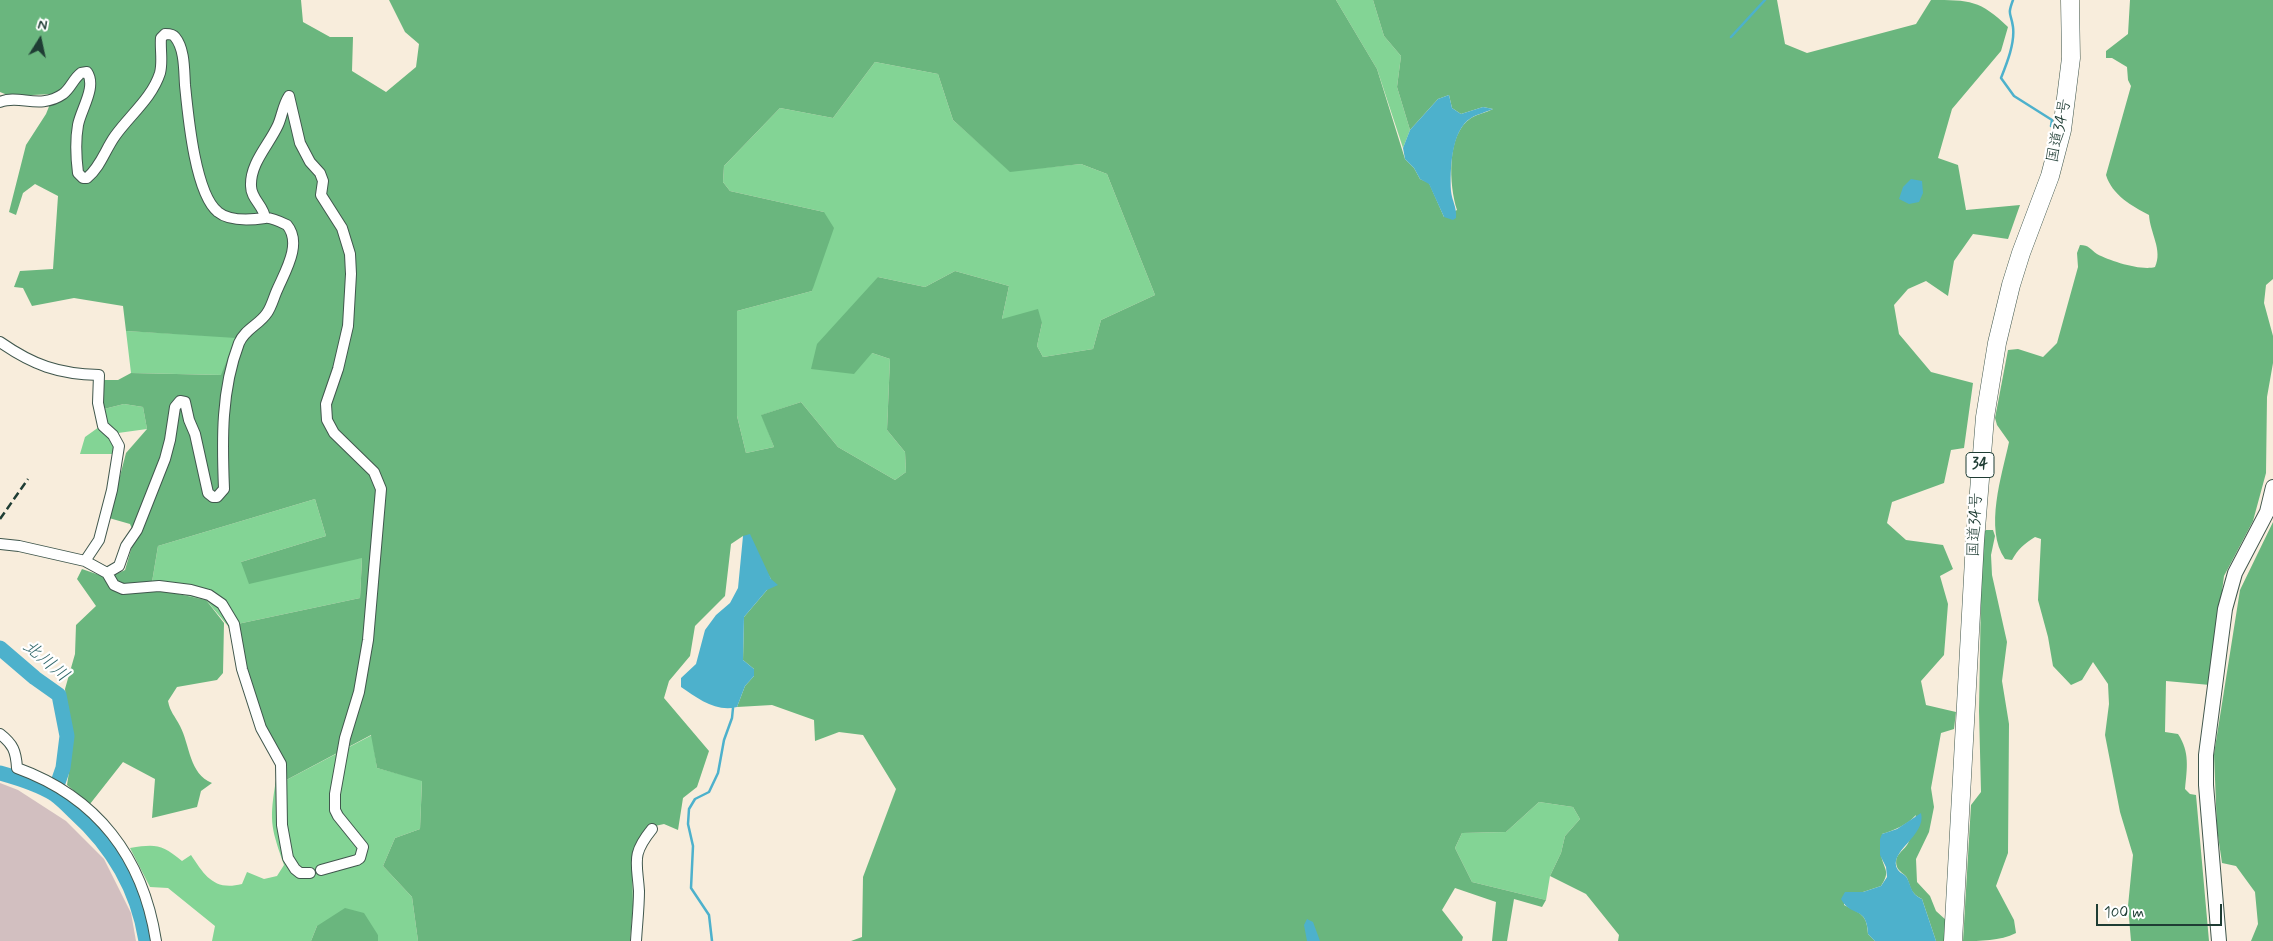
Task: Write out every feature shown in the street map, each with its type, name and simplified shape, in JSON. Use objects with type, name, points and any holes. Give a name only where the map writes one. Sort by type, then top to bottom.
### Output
[{"type":"highway","name":"国道34号","points":[[1953,941],[1975,541],[1985,416],[1998,343],[2012,285],[2021,253],[2050,176],[2062,130],[2071,58],[2070,0]]},
{"type":"street","points":[[0,102],[40,102],[52,100],[72,86],[81,73],[87,72],[90,79],[88,95],[78,124],[75,148],[78,173],[83,178],[87,178],[99,164],[113,138],[132,112],[143,105],[160,74],[162,60],[161,38],[165,34],[170,34],[175,37],[182,56],[186,103],[196,158],[206,198],[220,214],[239,220],[260,220],[265,218],[286,224],[290,229],[293,245],[291,257],[267,313],[249,328],[240,342],[229,377],[222,441],[224,490],[217,496],[212,497],[208,493],[195,434],[189,420],[185,402],[180,401],[175,407],[165,459],[137,530],[126,546],[119,566],[106,573]]},
{"type":"street","points":[[265,218],[264,213],[254,198],[251,187],[252,176],[259,157],[278,124],[289,96],[300,143],[310,162],[320,173],[323,180],[322,195],[339,222],[350,254],[351,274],[348,326],[338,369],[326,404],[327,420],[334,433],[374,472],[382,489],[368,640],[359,692],[345,738],[335,794],[335,810],[363,847],[362,853],[357,860],[321,870]]},
{"type":"street","points":[[0,342],[23,358],[51,370],[98,375],[98,403],[103,426],[113,435],[119,446],[112,490],[98,540],[85,561]]},
{"type":"street","points":[[2219,941],[2206,785],[2206,755],[2225,609],[2235,573],[2267,512],[2273,487]]},
{"type":"street","points":[[0,544],[18,546],[85,561],[106,573],[114,585],[123,588],[159,586],[209,595],[222,604],[234,624],[237,648],[254,709],[281,764],[282,825],[288,858],[300,873],[310,873]]},
{"type":"street","points":[[0,734],[10,742],[16,751],[17,768],[40,776],[63,790],[116,836],[148,899],[156,941]]},
{"type":"street","points":[[636,941],[639,890],[635,864],[638,850],[652,830]]},
{"type":"shaded area","points":[[0,783],[18,790],[66,821],[104,859],[131,913],[136,941],[0,941]]},
{"type":"green space","points":[[0,0],[301,0],[303,22],[330,37],[353,37],[352,71],[386,92],[416,67],[419,44],[405,32],[389,0],[1336,0],[1377,69],[1405,159],[1414,168],[1420,179],[1429,183],[1444,217],[1457,210],[1451,175],[1453,148],[1457,136],[1471,118],[1493,109],[1483,107],[1461,114],[1452,108],[1449,95],[1438,99],[1410,130],[1397,87],[1401,56],[1384,36],[1373,0],[1777,0],[1785,44],[1807,53],[1916,24],[1931,0],[1956,0],[1974,3],[1990,11],[2008,27],[2001,51],[1952,109],[1938,158],[1958,165],[1966,210],[2020,205],[2008,239],[1973,234],[1954,261],[1948,296],[1926,281],[1908,289],[1894,305],[1899,334],[1931,372],[1973,383],[1964,448],[1951,450],[1944,483],[1892,502],[1887,523],[1906,540],[1943,545],[1953,569],[1940,576],[1948,604],[1944,655],[1921,681],[1926,705],[1956,712],[1954,729],[1941,733],[1931,788],[1934,807],[1929,832],[1916,859],[1917,882],[1930,896],[1936,911],[1947,921],[1946,941],[1936,941],[1922,899],[1913,893],[1907,878],[1897,867],[1898,856],[1909,841],[1916,815],[1909,822],[1882,834],[1880,853],[1886,870],[1886,877],[1881,886],[1863,892],[1845,893],[1844,905],[1862,915],[1866,922],[1868,934],[1875,941],[1618,941],[1619,935],[1586,894],[1550,876],[1561,853],[1565,836],[1580,819],[1573,807],[1539,802],[1506,832],[1462,833],[1455,848],[1472,882],[1546,900],[1542,907],[1514,899],[1507,941],[1492,941],[1496,902],[1455,888],[1442,910],[1463,937],[1462,941],[851,941],[862,937],[863,877],[896,789],[863,735],[839,732],[815,741],[814,720],[772,705],[737,707],[745,686],[754,676],[754,669],[743,660],[744,617],[767,590],[771,579],[743,536],[731,544],[725,596],[695,626],[690,656],[669,681],[664,698],[709,751],[697,787],[683,798],[678,830],[664,824],[646,828],[632,856],[633,906],[630,941],[418,941],[412,897],[383,866],[395,838],[420,829],[422,781],[377,768],[371,735],[275,786],[279,760],[228,626],[360,598],[362,558],[249,584],[241,562],[326,536],[315,499],[158,546],[151,588],[206,600],[224,623],[223,673],[217,680],[177,687],[168,701],[171,711],[180,726],[194,766],[204,779],[212,783],[201,791],[197,807],[152,818],[155,779],[123,762],[90,804],[67,785],[71,759],[65,689],[75,654],[76,625],[96,606],[77,579],[82,569],[108,578],[125,570],[135,536],[130,524],[109,518],[126,453],[147,429],[143,407],[124,404],[104,409],[103,380],[118,380],[131,373],[221,375],[236,338],[126,331],[123,306],[74,298],[32,306],[23,288],[14,287],[20,271],[53,269],[58,196],[35,184],[23,193],[16,215],[9,212],[26,145],[46,114],[54,94],[10,96],[0,92]],"holes":[[[875,62],[938,74],[953,120],[1010,172],[1081,164],[1107,174],[1155,295],[1101,320],[1093,349],[1043,357],[1037,346],[1042,323],[1038,309],[1002,319],[1009,286],[955,271],[925,287],[878,277],[817,344],[811,369],[854,374],[872,353],[890,359],[887,430],[905,452],[906,472],[895,480],[838,447],[801,402],[761,415],[774,447],[746,453],[737,416],[737,311],[812,291],[834,228],[824,212],[730,191],[723,182],[724,166],[780,108],[833,118]]]},
{"type":"green space","points":[[1336,0],[1373,0],[1384,36],[1401,56],[1397,87],[1410,130],[1403,148],[1377,69]]},
{"type":"green space","points":[[2130,0],[2273,0],[2273,279],[2266,285],[2264,303],[2273,336],[2273,363],[2267,397],[2266,473],[2253,521],[2224,576],[2210,685],[2166,681],[2165,732],[2178,734],[2182,741],[2187,760],[2185,789],[2190,794],[2196,795],[2209,941],[2131,941],[2128,906],[2133,855],[2120,812],[2105,735],[2109,704],[2108,684],[2093,662],[2082,680],[2071,685],[2053,666],[2048,637],[2038,600],[2041,539],[2035,537],[2028,542],[2012,560],[2005,559],[1999,547],[1996,533],[1996,502],[2009,442],[1997,425],[1995,418],[2008,350],[2018,349],[2043,357],[2057,343],[2078,267],[2077,253],[2080,245],[2110,260],[2126,265],[2149,268],[2155,267],[2157,261],[2157,248],[2149,215],[2130,204],[2118,194],[2106,175],[2131,86],[2128,80],[2127,67],[2112,58],[2106,58],[2106,51],[2128,34]]},
{"type":"green space","points":[[875,62],[938,74],[953,120],[1010,171],[1081,164],[1107,174],[1155,295],[1101,320],[1093,349],[1043,357],[1037,346],[1042,323],[1002,319],[1009,286],[955,271],[925,287],[878,277],[872,353],[890,359],[887,430],[905,452],[906,472],[895,480],[838,447],[801,402],[762,415],[774,447],[746,453],[737,416],[737,311],[812,291],[824,212],[730,191],[723,182],[724,166],[780,108],[833,118]]},
{"type":"green space","points":[[126,331],[236,337],[222,375],[131,373]]},
{"type":"green space","points":[[124,404],[143,407],[147,429],[118,433],[115,454],[80,454],[85,437],[106,422],[104,409]]},
{"type":"green space","points":[[315,499],[326,536],[241,562],[362,558],[360,598],[228,626],[206,600],[151,588],[158,546]]},
{"type":"green space","points":[[2273,522],[2273,941],[2251,941],[2258,924],[2255,892],[2236,866],[2222,863],[2217,829],[2214,754],[2240,590]]},
{"type":"green space","points":[[1986,530],[1993,530],[1995,536],[1991,555],[1992,575],[2007,642],[2002,681],[2009,724],[2008,853],[1996,886],[2014,920],[2016,933],[1997,939],[1963,941],[1971,805],[1981,792],[1979,711],[1982,534]]},
{"type":"green space","points":[[372,735],[377,768],[422,780],[420,829],[395,838],[383,866],[412,897],[418,941],[378,941],[378,935],[317,926],[311,941],[212,941],[215,926],[168,888],[150,887],[130,848],[152,846],[163,848],[182,861],[191,855],[211,880],[224,885],[242,884],[247,872],[264,879],[277,876],[284,865],[272,818],[275,786]]},
{"type":"green space","points":[[1539,802],[1573,807],[1580,819],[1565,836],[1561,853],[1550,876],[1546,900],[1472,882],[1455,848],[1462,833],[1506,832]]},
{"type":"green space","points":[[345,908],[364,913],[378,935],[378,941],[311,941],[317,926]]},
{"type":"water","points":[[1449,95],[1452,108],[1461,114],[1483,107],[1493,109],[1471,118],[1459,132],[1453,151],[1451,172],[1451,191],[1456,214],[1456,218],[1453,220],[1444,217],[1429,184],[1420,179],[1414,168],[1405,159],[1403,148],[1410,130],[1438,99]]},
{"type":"water","points":[[1911,179],[1922,181],[1923,193],[1919,202],[1909,204],[1899,199],[1903,187]]},
{"type":"water","points":[[750,534],[771,579],[778,585],[767,590],[744,617],[743,660],[754,669],[754,676],[745,686],[737,707],[722,708],[694,696],[681,687],[681,678],[696,664],[705,630],[716,615],[730,603],[738,588],[743,536]]},
{"type":"water","points":[[1921,813],[1918,829],[1897,857],[1896,863],[1898,870],[1907,878],[1914,893],[1922,899],[1936,941],[1875,941],[1868,934],[1867,925],[1862,915],[1845,905],[1841,899],[1845,892],[1863,892],[1881,886],[1887,877],[1886,867],[1880,855],[1880,839],[1882,834],[1897,829]]},
{"type":"water","points":[[1307,919],[1313,922],[1320,941],[1307,941],[1304,925]]},
{"type":"waterway","points":[[1731,37],[1765,0]]},
{"type":"waterway","points":[[2013,0],[2010,12],[2013,40],[2001,78],[2014,96],[2052,120],[2051,126]]},
{"type":"waterway","name":"北川川","points":[[0,648],[35,678],[59,695],[67,736],[63,768],[54,794]]},
{"type":"waterway","points":[[712,941],[709,915],[691,888],[693,846],[688,824],[689,809],[695,799],[709,792],[718,773],[724,740],[732,718],[733,708]]},
{"type":"waterway","points":[[0,773],[48,790],[64,803],[101,840],[122,870],[130,887],[137,904],[146,941]]},
{"type":"railway","points":[[0,519],[28,479]]}]
